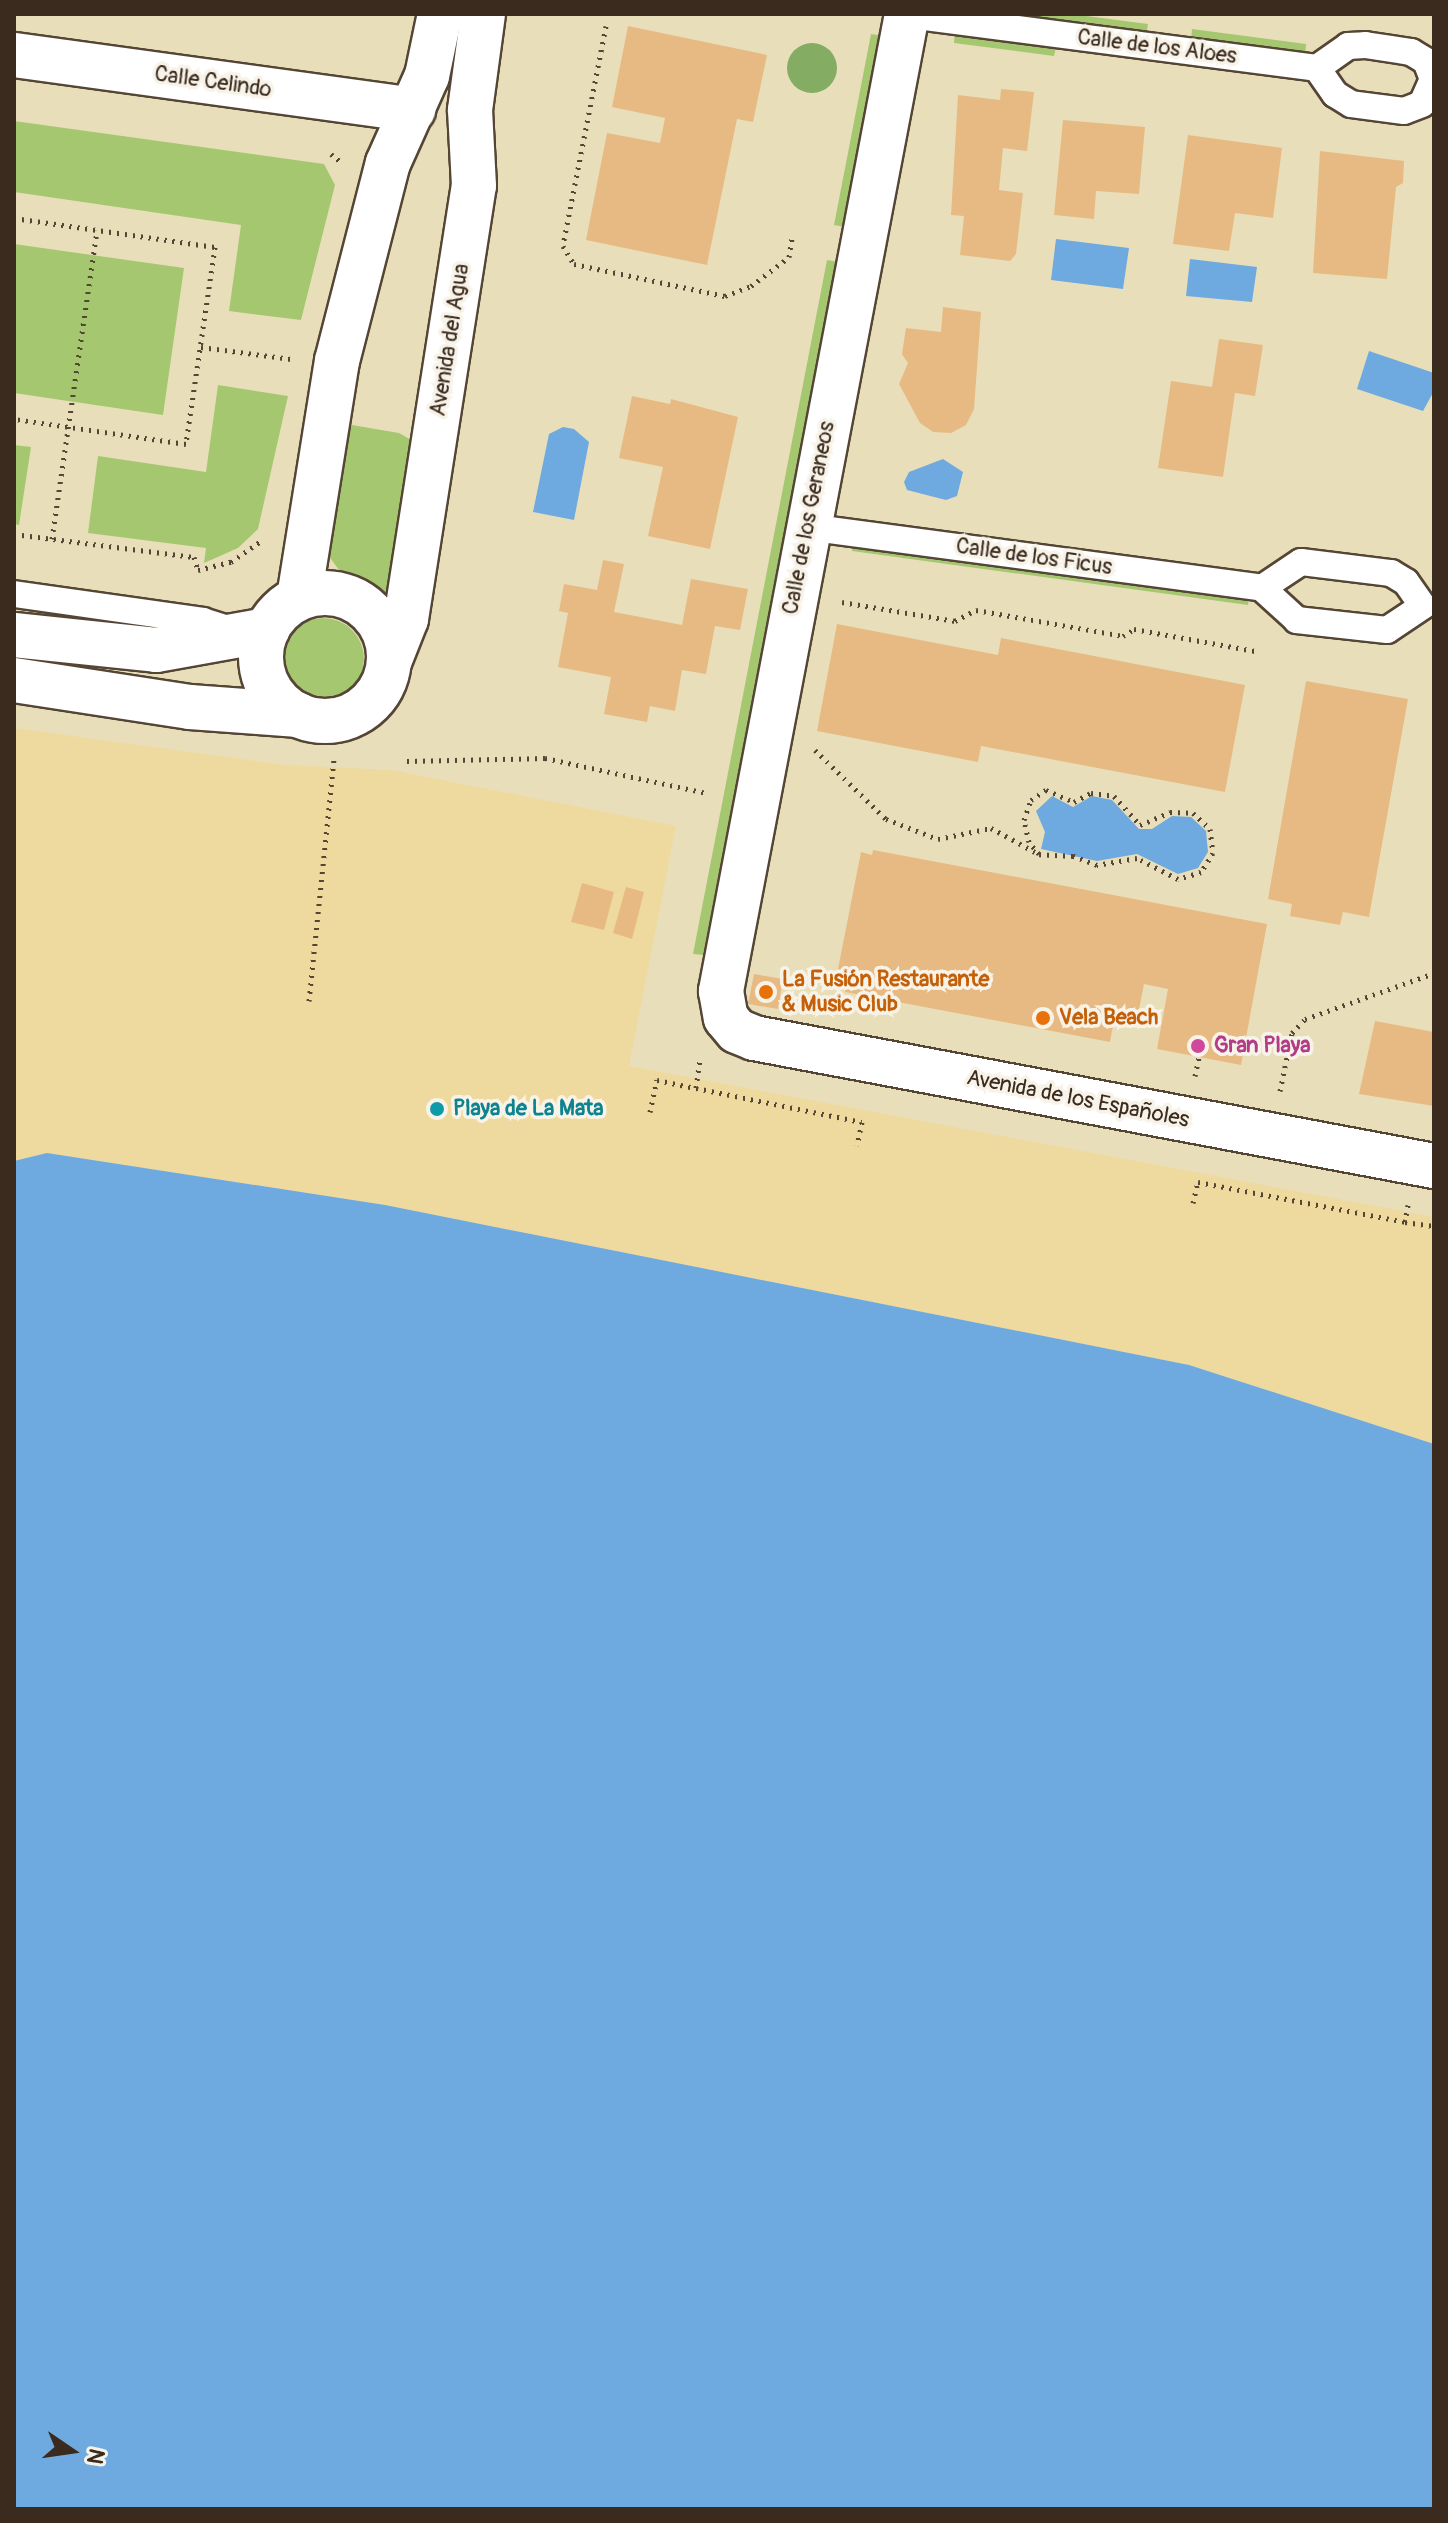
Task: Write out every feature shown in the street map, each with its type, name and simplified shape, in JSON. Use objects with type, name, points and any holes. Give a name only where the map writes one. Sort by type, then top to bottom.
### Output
[{"type":"street","points":[[299,598],[337,361],[388,163],[427,76],[440,14]]},
{"type":"street","name":"Avenida del Agua","points":[[389,662],[406,619],[474,186],[470,110],[483,14]]},
{"type":"street","name":"Calle de los Geraneos","points":[[728,1021],[721,991],[906,14]]},
{"type":"street","name":"Calle Celindo","points":[[14,55],[413,110]]},
{"type":"street","points":[[14,635],[156,650],[259,633],[299,598],[320,592],[362,604],[378,620],[389,662],[385,681],[358,712],[339,720],[299,715],[258,716],[14,680]]},
{"type":"street","points":[[259,633],[262,670],[282,705],[299,715]]},
{"type":"street","name":"Avenida de los Españoles","points":[[728,1021],[754,1038],[1434,1166]]},
{"type":"lane","name":"Calle de los Aloes","points":[[906,14],[1317,68]]},
{"type":"lane","name":"Calle de los Ficus","points":[[807,527],[1262,588]]},
{"type":"lane","points":[[1309,562],[1399,576],[1429,607],[1396,628],[1379,630],[1297,620],[1262,588],[1292,564],[1309,562]]},
{"type":"lane","points":[[14,594],[203,621],[259,633]]},
{"type":"path","points":[[606,26],[563,246],[574,264],[725,296],[751,286],[789,257],[792,238]]},
{"type":"path","points":[[331,154],[346,171]]},
{"type":"path","points":[[14,218],[215,247],[186,444],[14,419]]},
{"type":"path","points":[[52,539],[97,230]]},
{"type":"path","points":[[201,347],[306,362]]},
{"type":"path","points":[[14,534],[194,557],[198,570],[210,570],[249,552],[273,527]]},
{"type":"path","points":[[836,608],[844,600],[955,621],[976,610],[1123,636],[1134,629],[1255,651]]},
{"type":"path","points":[[811,741],[824,761],[886,819],[938,839],[991,828],[1035,852],[1073,856],[1097,865],[1137,858],[1178,879],[1201,872],[1214,848],[1210,829],[1193,813],[1170,812],[1140,825],[1114,796],[1091,793],[1074,802],[1046,790],[1031,800],[1024,820],[1035,852]]},
{"type":"path","points":[[309,1001],[334,758]]},
{"type":"path","points":[[407,761],[545,758],[707,793]]},
{"type":"path","points":[[1270,1135],[1292,1033],[1305,1019],[1434,973]]},
{"type":"path","points":[[696,1088],[700,1057]]},
{"type":"path","points":[[650,1112],[657,1080],[862,1122],[857,1145]]},
{"type":"path","points":[[1193,1203],[1198,1182],[1434,1226]]},
{"type":"green space","points":[[979,14],[1071,14],[1148,24],[1146,36]]},
{"type":"green space","points":[[1192,29],[1306,44],[1305,56],[1191,41]]},
{"type":"green space","points":[[955,30],[1057,43],[1054,56],[954,43]]},
{"type":"green space","points":[[871,34],[883,36],[845,227],[834,225]]},
{"type":"green space","points":[[812,43],[830,50],[837,68],[830,86],[812,93],[794,86],[787,68],[794,50]]},
{"type":"green space","points":[[14,121],[324,164],[335,185],[301,320],[229,311],[241,225],[14,192]]},
{"type":"green space","points":[[14,244],[184,268],[163,415],[14,393]]},
{"type":"green space","points":[[827,260],[839,262],[703,955],[693,954]]},
{"type":"green space","points":[[218,385],[288,396],[258,529],[238,548],[204,563],[206,548],[88,533],[98,456],[206,472]]},
{"type":"green space","points":[[346,424],[399,433],[413,441],[389,590],[384,593],[339,570],[328,555]]},
{"type":"green space","points":[[14,445],[31,447],[19,525],[14,524]]},
{"type":"green space","points":[[853,544],[1249,598],[1248,605],[852,551]]},
{"type":"green space","points":[[323,618],[339,621],[352,630],[361,643],[364,659],[361,675],[352,688],[339,697],[323,700],[307,697],[294,688],[285,675],[282,659],[285,643],[294,630],[307,621]]},
{"type":"sand","name":"Playa de La Mata","points":[[14,728],[286,765],[391,770],[676,826],[629,1066],[1434,1217],[1434,1444],[1189,1365],[385,1205],[47,1153],[14,1161]]},
{"type":"water","points":[[1056,239],[1129,248],[1123,289],[1051,280]]},
{"type":"water","points":[[1190,259],[1257,267],[1252,302],[1186,296]]},
{"type":"water","points":[[1369,351],[1434,373],[1434,391],[1423,411],[1357,389]]},
{"type":"water","points":[[563,427],[574,429],[589,442],[574,520],[533,512],[549,434]]},
{"type":"water","points":[[943,459],[963,472],[957,496],[946,500],[907,490],[904,482],[909,472]]},
{"type":"water","points":[[1052,796],[1073,807],[1092,796],[1112,800],[1139,829],[1152,829],[1172,816],[1191,817],[1206,831],[1208,852],[1198,868],[1178,874],[1137,854],[1097,861],[1041,849],[1045,832],[1036,811]]},
{"type":"water","points":[[47,1153],[385,1205],[1189,1365],[1434,1444],[1434,2509],[14,2509],[14,1161]]},
{"type":"building","points":[[628,26],[767,55],[753,122],[737,119],[707,265],[586,240],[607,133],[660,143],[665,118],[612,107]]},
{"type":"building","points":[[1001,89],[1034,92],[1027,151],[1003,148],[999,190],[1023,193],[1016,254],[1010,261],[960,255],[964,216],[951,215],[958,95],[1000,100]]},
{"type":"building","points":[[1063,120],[1145,127],[1139,194],[1096,191],[1094,219],[1054,215]]},
{"type":"building","points":[[1188,135],[1282,148],[1273,218],[1235,213],[1229,251],[1173,244]]},
{"type":"building","points":[[1320,151],[1404,161],[1403,183],[1396,187],[1387,279],[1313,273]]},
{"type":"building","points":[[943,307],[981,312],[974,409],[966,425],[951,433],[933,432],[920,423],[899,384],[908,363],[902,354],[906,328],[941,332]]},
{"type":"building","points":[[1219,339],[1263,345],[1255,396],[1235,393],[1223,477],[1158,468],[1171,381],[1212,387]]},
{"type":"building","points":[[632,396],[670,404],[671,399],[738,417],[710,549],[648,536],[663,467],[619,458]]},
{"type":"building","points":[[603,560],[624,564],[614,612],[682,625],[691,579],[748,589],[740,630],[715,626],[706,674],[682,670],[675,711],[650,706],[647,722],[604,714],[611,677],[558,667],[568,613],[559,611],[564,584],[597,590]]},
{"type":"building","points":[[837,624],[998,655],[1001,638],[1245,685],[1225,792],[981,746],[978,762],[817,731]]},
{"type":"building","points":[[1306,681],[1408,699],[1369,917],[1343,912],[1340,925],[1290,916],[1292,904],[1268,899]]},
{"type":"building","points":[[873,850],[1267,924],[1241,1065],[1157,1049],[1168,989],[1144,984],[1136,1025],[1114,1020],[1110,1042],[845,992],[849,971],[838,969],[861,852],[872,855]]},
{"type":"building","points":[[582,883],[614,892],[604,930],[571,922]]},
{"type":"building","points":[[626,887],[644,892],[632,939],[613,933]]},
{"type":"building","name":"La Fusión Restaurante & Music Club","points":[[754,974],[783,979],[778,1009],[748,1004]]},
{"type":"building","points":[[1375,1021],[1434,1032],[1434,1106],[1359,1094]]},
{"type":"place","name":"La Fusión Restaurante & Music Club","points":[[766,992]]},
{"type":"place","name":"Vela Beach","points":[[1043,1018]]},
{"type":"place","name":"Gran Playa","points":[[1198,1046]]},
{"type":"place","name":"Playa de La Mata","points":[[437,1109]]}]
